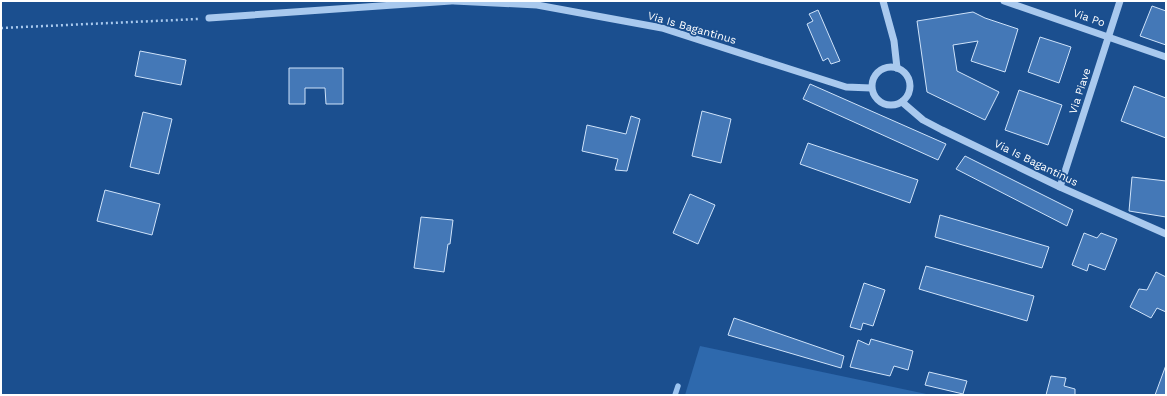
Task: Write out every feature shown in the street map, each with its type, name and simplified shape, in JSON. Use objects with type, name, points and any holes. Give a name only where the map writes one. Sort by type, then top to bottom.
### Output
[{"type":"street","name":"Via Is Bagantinus","points":[[209,18],[453,1],[537,5],[662,28],[846,88],[871,88]]},
{"type":"street","points":[[884,1],[894,41],[896,68]]},
{"type":"street","name":"Via Po","points":[[1004,1],[1166,58]]},
{"type":"street","name":"Via Piave","points":[[1060,187],[1120,1]]},
{"type":"street","points":[[886,67],[896,68],[905,72],[910,84],[910,91],[902,102],[890,106],[879,102],[874,97],[871,88],[872,79],[875,74],[886,67]]},
{"type":"street","name":"Via Is Bagantinus","points":[[902,102],[923,120],[942,130],[1060,187],[1166,234]]},
{"type":"path","points":[[1,28],[209,18]]},
{"type":"shaded area","points":[[700,346],[931,395],[685,395]]},
{"type":"building","points":[[1152,6],[1166,11],[1166,45],[1140,36]]},
{"type":"building","points":[[818,10],[840,61],[831,64],[828,58],[823,61],[807,24],[813,21],[809,14]]},
{"type":"building","points":[[973,12],[985,18],[1018,29],[1005,72],[971,61],[978,41],[953,45],[957,71],[999,92],[985,120],[927,92],[917,21]]},
{"type":"building","points":[[1040,37],[1071,47],[1059,83],[1028,72]]},
{"type":"building","points":[[140,51],[186,60],[181,85],[135,76]]},
{"type":"building","points":[[289,68],[343,68],[343,104],[326,104],[325,88],[305,88],[305,104],[289,104]]},
{"type":"building","points":[[810,84],[946,144],[938,160],[803,99]]},
{"type":"building","points":[[1134,86],[1166,98],[1166,138],[1121,121]]},
{"type":"building","points":[[1019,90],[1062,105],[1048,145],[1005,130]]},
{"type":"building","points":[[702,111],[731,119],[721,163],[692,156]]},
{"type":"building","points":[[143,112],[172,119],[159,174],[130,167]]},
{"type":"building","points":[[631,116],[640,119],[627,171],[615,170],[618,159],[582,151],[587,125],[626,134]]},
{"type":"building","points":[[808,143],[918,180],[910,203],[800,164]]},
{"type":"building","points":[[965,156],[1073,210],[1067,226],[956,169]]},
{"type":"building","points":[[1132,177],[1166,181],[1166,217],[1129,211]]},
{"type":"building","points":[[105,190],[160,204],[152,235],[97,221]]},
{"type":"building","points":[[690,194],[715,205],[698,244],[673,233]]},
{"type":"building","points":[[940,215],[1049,247],[1042,268],[935,237]]},
{"type":"building","points":[[421,217],[453,220],[444,272],[414,268]]},
{"type":"building","points":[[1084,233],[1097,238],[1101,233],[1117,239],[1105,270],[1089,264],[1087,271],[1072,265]]},
{"type":"building","points":[[926,266],[1034,296],[1027,321],[919,289]]},
{"type":"building","points":[[1156,272],[1166,277],[1166,312],[1157,308],[1151,318],[1130,307],[1139,289],[1147,290]]},
{"type":"building","points":[[864,283],[885,290],[873,326],[863,323],[861,330],[850,327]]},
{"type":"building","points":[[734,318],[844,356],[841,368],[728,335]]},
{"type":"building","points":[[871,339],[913,351],[908,370],[894,366],[890,376],[850,367],[858,340],[869,345]]},
{"type":"building","points":[[1166,365],[1166,395],[1155,395]]},
{"type":"building","points":[[929,372],[967,381],[963,394],[925,385]]},
{"type":"building","points":[[1051,376],[1066,378],[1064,386],[1075,389],[1075,395],[1046,395]]},
{"type":"waterway","points":[[675,395],[678,386]]}]
